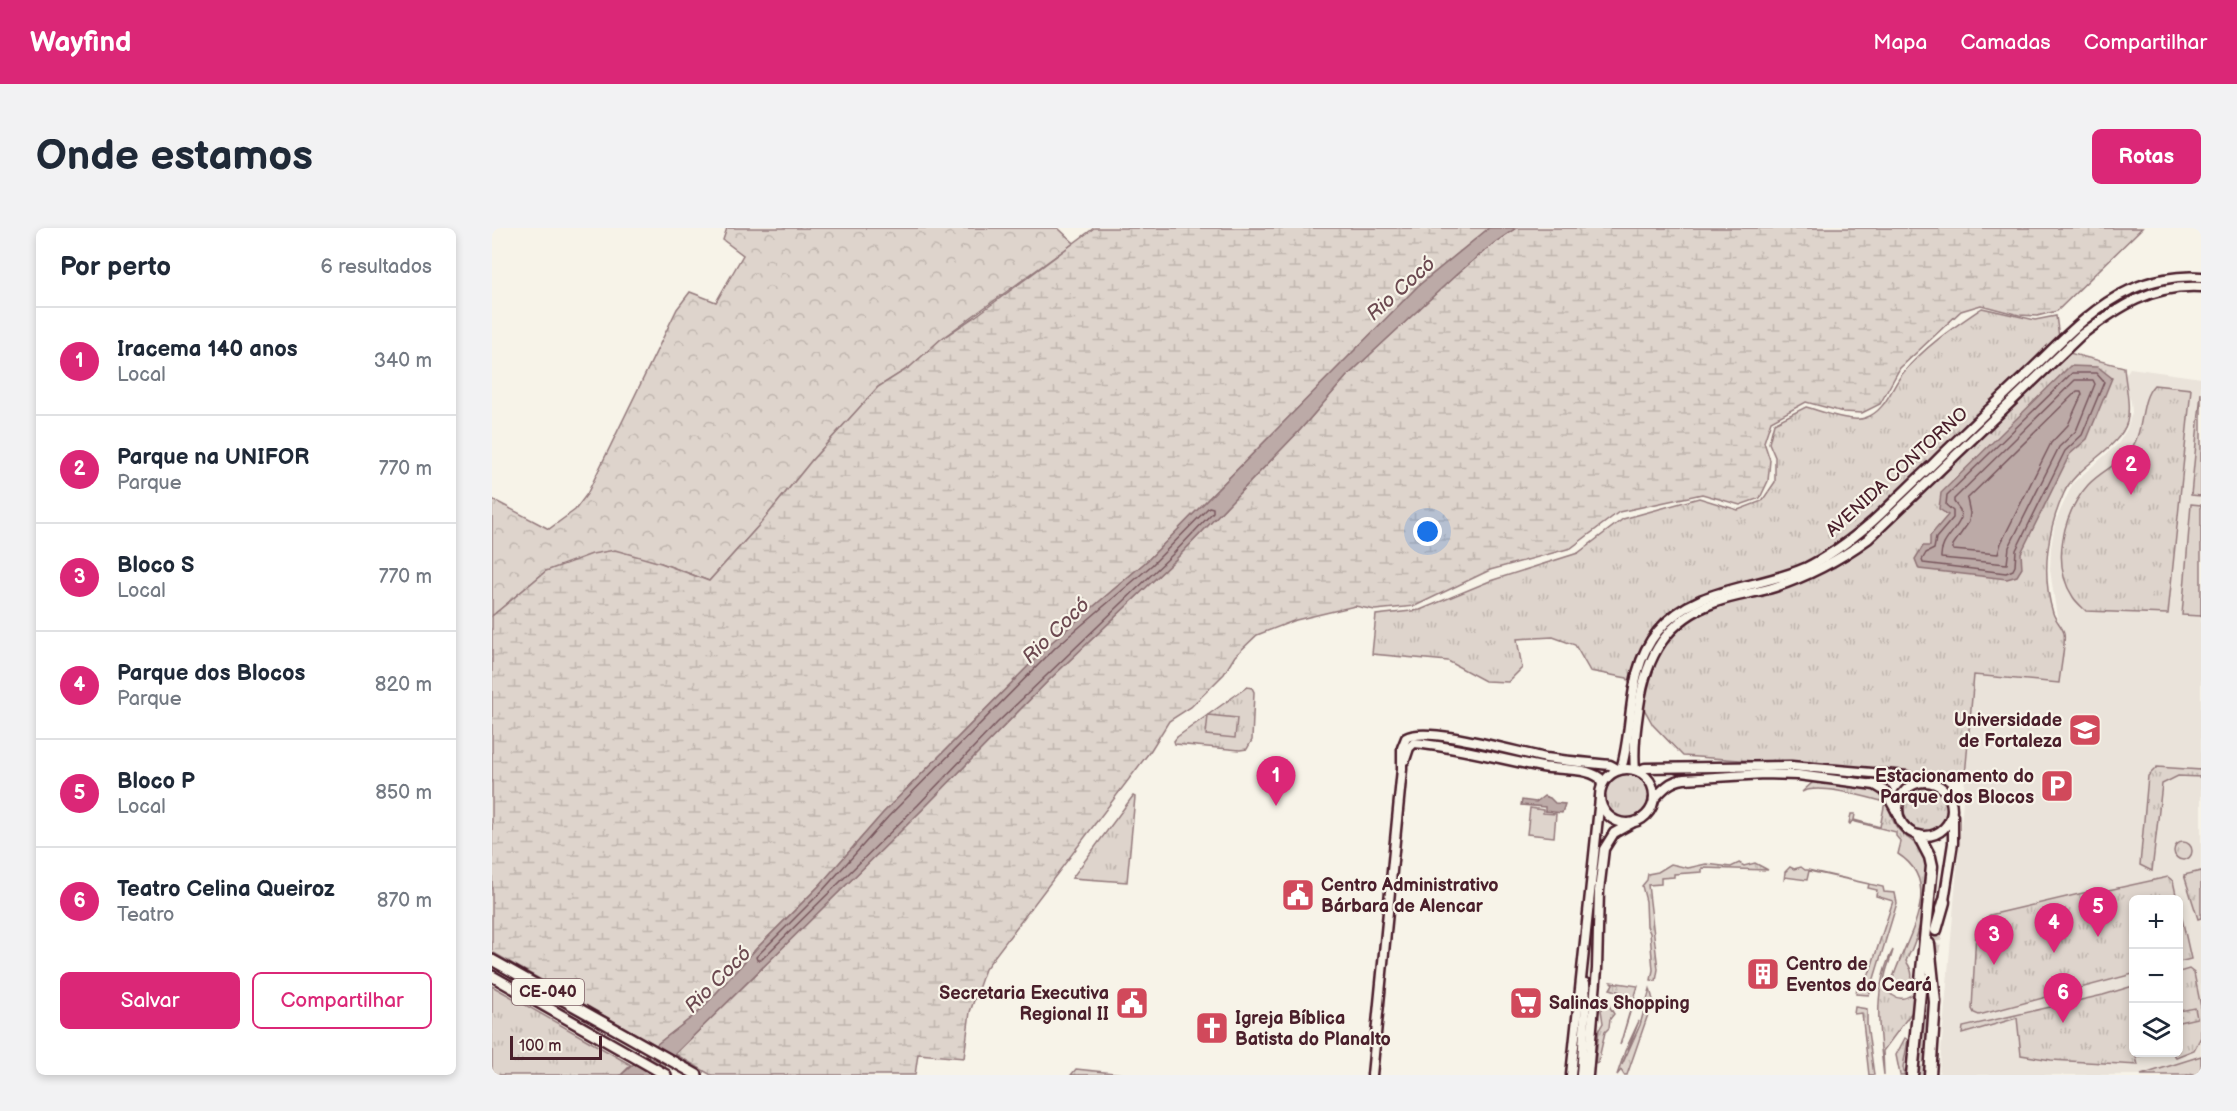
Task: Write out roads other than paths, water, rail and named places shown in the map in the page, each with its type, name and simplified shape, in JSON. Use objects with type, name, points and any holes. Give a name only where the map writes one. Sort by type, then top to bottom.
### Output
[{"type":"highway","points":[[1911,1075],[1932,866],[1919,836]]},
{"type":"highway","points":[[1929,902],[1928,935],[1935,1009],[1930,1075]]},
{"type":"highway","points":[[1938,930],[1944,902]]},
{"type":"main road","name":"CE-040","points":[[492,960],[697,1075]]},
{"type":"main road","name":"CE-040","points":[[492,976],[666,1075]]},
{"type":"street","name":"AVENIDA CONTORNO","points":[[1620,770],[1635,679],[1640,664],[1647,647],[1672,616],[1691,603],[1711,594],[1779,577],[1804,568],[1829,555],[1874,520],[2086,317],[2129,290],[2145,284],[2175,278],[2201,277]]},
{"type":"street","name":"AVENIDA CONTORNO","points":[[1637,771],[1634,754],[1646,670],[1657,647],[1680,621],[1700,608],[1773,588],[1800,578],[1852,550],[1868,539],[2082,335],[2114,310],[2138,298],[2165,289],[2201,287]]},
{"type":"street","points":[[1372,1075],[1403,743],[1410,735],[1440,736],[1488,745],[1571,766],[1600,778],[1602,785],[1571,1075]]},
{"type":"street","points":[[1402,769],[1409,747],[1414,744],[1460,748],[1536,766],[1610,765],[1620,770],[1637,771],[1645,768],[1791,766],[1907,776],[1937,784],[1943,788],[1952,803],[1953,843],[1944,902]]},
{"type":"street","points":[[1486,754],[1488,745]]},
{"type":"street","points":[[1602,785],[1610,775],[1620,770]]},
{"type":"street","points":[[1637,771],[1651,782],[1654,799]]},
{"type":"street","points":[[1588,1075],[1597,969],[1599,891],[1604,849],[1614,832],[1647,815],[1654,799],[1665,786],[1684,778],[1764,774],[1798,775],[1875,785],[1885,791],[1905,828],[1919,836],[1937,834],[1950,821],[1952,813]]},
{"type":"street","points":[[1898,814],[1898,805],[1907,789],[1923,782]]},
{"type":"street","points":[[1600,798],[1607,814],[1614,820],[1632,823]]},
{"type":"street","points":[[1581,1075],[1586,1003],[1582,964]]},
{"type":"water","name":"Rio Cocó","points":[[1489,228],[1516,228],[1457,274],[1347,376],[1300,430],[1176,559],[1049,680],[922,810],[675,1054],[657,1075],[621,1075],[700,1011],[756,949],[819,886],[883,813],[1052,642],[1148,560],[1418,286]]},
{"type":"water","points":[[2070,366],[2098,367],[2112,378],[2087,439],[2070,454],[2021,553],[2022,568],[2017,576],[2007,579],[1919,569],[1915,559],[1923,546],[1930,546],[1930,536],[1948,515],[1939,509],[1941,493]]},
{"type":"water","points":[[1544,796],[1555,803],[1565,804],[1562,813],[1545,811],[1545,807],[1521,805],[1522,800],[1536,802]]},
{"type":"tunnel","points":[[1930,955],[1936,930]]},
{"type":"tunnel","points":[[1933,964],[1939,931]]},
{"type":"tunnel","points":[[1917,1075],[1926,986]]},
{"type":"tunnel","points":[[1923,1075],[1930,986]]},
{"type":"place","name":"Parque na UNIFOR","points":[[2131,495]]},
{"type":"place","name":"Universidade de Fortaleza","points":[[2085,730]]},
{"type":"place","name":"Estacionamento do Parque dos Blocos","points":[[2057,786]]},
{"type":"place","name":"Iracema 140 anos","points":[[1276,806]]},
{"type":"place","name":"Centro Administrativo Bárbara de Alencar","points":[[1298,895]]},
{"type":"place","name":"Bloco P","points":[[2098,937]]},
{"type":"place","name":"Parque dos Blocos","points":[[2054,953]]},
{"type":"place","name":"Bloco S","points":[[1994,965]]},
{"type":"place","name":"Centro de Eventos do Ceará","points":[[1763,974]]},
{"type":"place","name":"Secretaria Executiva Regional II","points":[[1132,1003]]},
{"type":"place","name":"Salinas Shopping","points":[[1526,1003]]},
{"type":"place","name":"Teatro Celina Queiroz","points":[[2063,1023]]},
{"type":"place","name":"Igreja Bíblica Batista do Planalto","points":[[1212,1028]]}]
